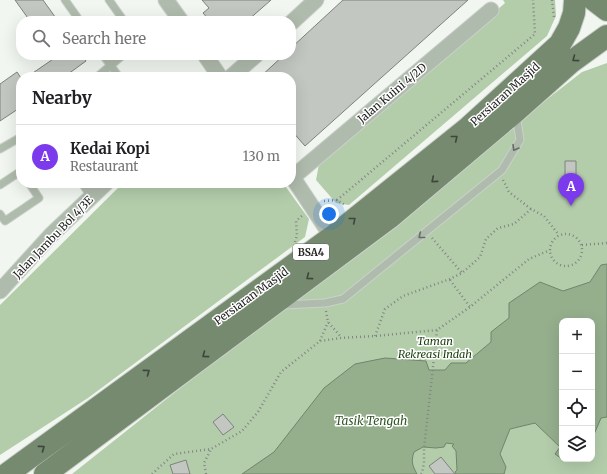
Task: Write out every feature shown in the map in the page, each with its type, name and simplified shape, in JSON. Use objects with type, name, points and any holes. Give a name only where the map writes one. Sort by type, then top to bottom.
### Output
[{"type":"main road","name":"Persiaran Masjid","points":[[7,474],[332,237],[469,127],[560,44],[569,28],[574,13],[575,0]]},
{"type":"main road","points":[[594,0],[607,10]]},
{"type":"main road","name":"Persiaran Masjid","points":[[45,474],[64,466],[272,305],[389,218],[516,111],[571,62],[607,36]]},
{"type":"street","points":[[166,0],[177,16]]},
{"type":"street","points":[[296,18],[316,0]]},
{"type":"street","name":"Jalan Kuini 4/2D","points":[[296,173],[491,10]]},
{"type":"street","points":[[208,60],[217,72]]},
{"type":"street","points":[[237,72],[250,60]]},
{"type":"street","points":[[296,182],[332,237]]},
{"type":"street","name":"Jalan Jambu Bol 4/3E","points":[[0,291],[51,235],[101,188]]},
{"type":"lane","points":[[65,0],[76,16]]},
{"type":"lane","points":[[109,0],[120,16]]},
{"type":"lane","points":[[106,60],[115,72]]},
{"type":"lane","points":[[103,72],[117,60]]},
{"type":"lane","points":[[272,305],[325,303],[343,299],[502,170],[520,140],[516,111]]},
{"type":"lane","points":[[0,149],[16,140]]},
{"type":"lane","points":[[0,185],[16,174]]},
{"type":"lane","points":[[0,214],[5,221],[39,198],[32,188]]},
{"type":"lane","points":[[85,188],[91,197]]},
{"type":"path","points":[[337,200],[534,34],[533,0]]},
{"type":"path","points":[[499,172],[509,192],[531,209],[544,216],[559,235]]},
{"type":"path","points":[[375,336],[385,309],[403,296],[450,279],[462,273],[480,257],[486,239],[498,228],[514,224],[531,209]]},
{"type":"path","points":[[426,231],[462,273]]},
{"type":"path","points":[[568,234],[574,236],[582,245],[583,252],[581,258],[574,265],[561,266],[551,257],[551,243],[559,235],[568,234]]},
{"type":"path","points":[[582,245],[607,243]]},
{"type":"path","points":[[320,341],[437,330],[529,260],[550,250]]},
{"type":"path","points":[[450,279],[470,306]]},
{"type":"path","points":[[325,303],[328,322],[341,338]]},
{"type":"path","points":[[152,474],[174,454],[211,449],[242,431],[258,412],[281,372],[320,341],[328,322]]},
{"type":"path","points":[[421,474],[424,463],[424,449],[437,330]]},
{"type":"path","points":[[206,474],[204,463],[211,449]]},
{"type":"green space","points":[[503,0],[555,0],[556,16],[547,36],[349,205],[336,203],[316,180],[319,164],[505,3]]},
{"type":"green space","name":"Taman Rekreasi Indah","points":[[607,63],[607,474],[72,474],[387,224],[582,72]]},
{"type":"green space","points":[[118,188],[287,188],[309,219],[305,237],[88,398],[0,455],[0,305]]},
{"type":"water","name":"Tasik Tengah","points":[[607,264],[607,417],[601,418],[595,432],[595,318],[559,318],[559,446],[535,423],[510,429],[500,454],[506,467],[504,474],[456,474],[456,451],[452,446],[454,444],[446,443],[444,447],[423,447],[414,452],[412,463],[417,474],[242,474],[274,452],[324,388],[355,364],[385,358],[426,361],[429,370],[445,370],[451,363],[466,363],[491,342],[491,332],[509,318],[509,303],[540,282],[563,291],[590,282],[601,265]]},
{"type":"water","name":"Tasik Tengah","points":[[559,448],[559,457],[555,454]]},
{"type":"building","points":[[15,0],[43,0],[54,16],[26,16]]},
{"type":"building","points":[[202,0],[271,0],[253,16],[206,16],[203,13],[209,8]]},
{"type":"building","points":[[343,0],[468,0],[305,146],[296,136],[296,72],[265,72],[279,60],[296,60],[296,43]]},
{"type":"building","points":[[52,60],[86,61],[71,72],[34,72]]},
{"type":"building","points":[[16,73],[16,110],[0,121],[0,84]]},
{"type":"building","points":[[565,161],[576,161],[576,176],[565,176]]},
{"type":"building","points":[[223,414],[234,427],[223,435],[213,422]]},
{"type":"building","points":[[441,457],[455,474],[435,474],[429,466]]},
{"type":"building","points":[[186,460],[190,474],[173,474],[170,465]]},
{"type":"place","name":"Kedai Kopi","points":[[571,206]]}]
